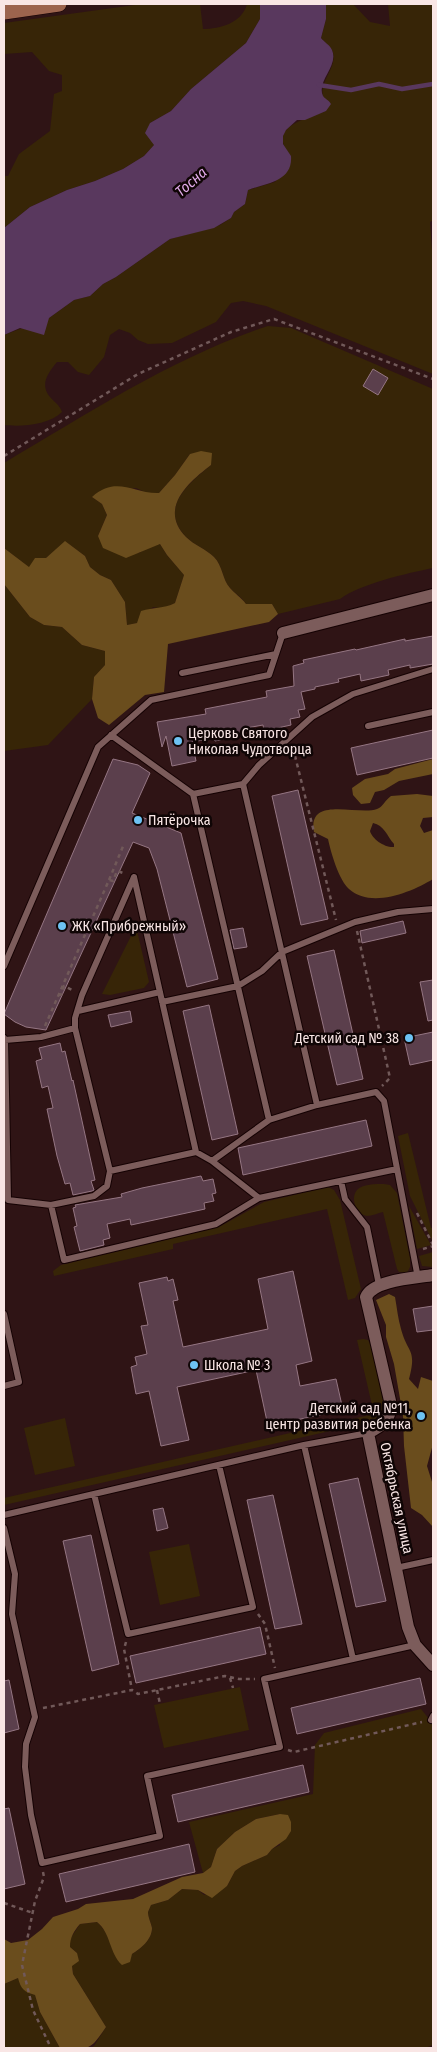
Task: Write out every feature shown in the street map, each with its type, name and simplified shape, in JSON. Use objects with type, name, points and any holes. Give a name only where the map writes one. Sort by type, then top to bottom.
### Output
[{"type":"main road","points":[[4,12],[59,4]]},
{"type":"street","points":[[283,633],[433,595]]},
{"type":"street","points":[[379,1285],[433,1275]]},
{"type":"street","name":"Октябрьская улица","points":[[379,1285],[368,1291],[366,1305],[391,1404],[391,1413],[389,1418],[380,1427],[368,1433],[408,1627],[415,1645],[433,1665]]},
{"type":"lane","points":[[4,966],[98,748],[151,700],[269,675],[283,633]]},
{"type":"lane","points":[[182,673],[276,654]]},
{"type":"lane","points":[[193,794],[243,784],[259,765],[312,718],[353,694],[433,669]]},
{"type":"lane","points":[[368,726],[433,712]]},
{"type":"lane","points":[[111,735],[193,794],[269,1120]]},
{"type":"lane","points":[[243,784],[317,1105]]},
{"type":"lane","points":[[75,1028],[41,1037],[5,1039],[6,1202],[52,1206],[94,1196],[107,1186],[110,1171],[75,1028],[75,1018],[82,995],[134,877],[196,1152]]},
{"type":"lane","points":[[162,1002],[238,986],[262,971],[282,952],[355,922],[398,912],[433,909]]},
{"type":"lane","points":[[78,1011],[160,992]]},
{"type":"lane","points":[[212,1161],[269,1120],[317,1105],[376,1092],[384,1101],[418,1278]]},
{"type":"lane","points":[[110,1171],[196,1152],[212,1161],[259,1198]]},
{"type":"lane","points":[[52,1206],[64,1260],[216,1224],[259,1198],[397,1168]]},
{"type":"lane","points":[[341,1181],[345,1199],[367,1227],[379,1285]]},
{"type":"lane","points":[[4,1314],[19,1382],[4,1386]]},
{"type":"lane","points":[[4,1516],[304,1445],[368,1433]]},
{"type":"lane","points":[[304,1445],[353,1659]]},
{"type":"lane","points":[[94,1494],[128,1634],[253,1607],[219,1465]]},
{"type":"lane","points":[[4,1528],[15,1574],[12,1614],[35,1718],[26,1744],[25,1767],[31,1815],[42,1863],[160,1836],[147,1776],[280,1747],[264,1679],[415,1645]]},
{"type":"lane","points":[[396,1568],[433,1560]]},
{"type":"path","points":[[4,456],[138,374],[231,332],[274,319],[433,379]]},
{"type":"path","points":[[290,737],[339,929]]},
{"type":"path","points":[[44,1028],[124,844]]},
{"type":"path","points":[[109,880],[113,881],[117,870]]},
{"type":"path","points":[[355,922],[390,1078],[376,1092]]},
{"type":"path","points":[[59,994],[61,994],[64,986]]},
{"type":"path","points":[[253,1607],[265,1624],[276,1676]]},
{"type":"path","points":[[128,1634],[124,1650],[132,1690],[138,1694],[225,1676],[238,1679],[264,1679]]},
{"type":"path","points":[[230,1678],[232,1688]]},
{"type":"path","points":[[34,1710],[132,1690]]},
{"type":"path","points":[[157,1690],[160,1704]]},
{"type":"path","points":[[280,1747],[294,1752],[432,1718]]},
{"type":"path","points":[[42,1863],[44,1877],[35,1901],[22,1965],[33,2010],[51,2048]]},
{"type":"path","points":[[4,1903],[33,1912]]},
{"type":"shaded area","points":[[142,4],[200,4],[203,29],[229,24],[240,16],[247,4],[260,4],[260,19],[246,43],[191,89],[171,111],[150,123],[154,145],[144,156],[123,169],[67,190],[30,207],[4,228],[4,176],[8,176],[19,154],[50,131],[54,94],[62,91],[62,75],[49,71],[32,52],[4,54],[4,23]]},
{"type":"shaded area","points":[[326,4],[353,4],[370,22],[390,26],[388,4],[433,4],[433,220],[430,222],[433,263],[433,374],[266,306],[243,301],[231,303],[216,322],[172,343],[148,344],[138,340],[130,333],[119,329],[110,335],[104,357],[89,375],[78,372],[68,362],[57,362],[51,370],[46,378],[45,387],[62,412],[50,420],[42,422],[18,426],[4,425],[4,335],[49,318],[74,300],[90,296],[103,284],[170,239],[220,225],[231,218],[234,212],[245,204],[248,190],[275,182],[291,156],[284,146],[283,138],[285,131],[299,121],[326,111],[323,97],[324,83],[332,65],[333,55],[331,48],[321,38],[326,19]]},
{"type":"shaded area","points":[[268,326],[291,328],[433,389],[433,568],[372,584],[340,599],[278,614],[272,604],[246,604],[227,584],[214,557],[189,540],[178,526],[175,516],[176,506],[180,497],[186,488],[211,465],[190,454],[159,493],[147,493],[136,488],[92,497],[102,504],[107,515],[98,536],[139,553],[149,547],[160,544],[184,575],[175,603],[163,609],[153,607],[137,623],[127,625],[125,602],[111,580],[100,575],[90,567],[85,556],[66,542],[30,568],[4,548],[4,463],[133,387],[199,353]]},
{"type":"shaded area","points":[[201,451],[212,453],[211,465],[194,479],[180,496],[175,516],[178,526],[189,540],[214,557],[227,584],[246,604],[272,604],[278,614],[269,622],[168,644],[164,692],[145,695],[109,725],[98,718],[92,699],[94,677],[105,665],[105,651],[82,645],[62,627],[44,625],[30,617],[4,584],[4,548],[29,567],[35,558],[46,558],[65,541],[85,556],[90,567],[100,575],[111,580],[125,602],[127,625],[137,623],[141,611],[175,603],[184,575],[160,544],[126,558],[103,548],[98,536],[107,515],[102,504],[92,497],[109,487],[117,486],[159,493],[190,454]]},
{"type":"shaded area","points":[[4,584],[30,617],[44,625],[62,627],[82,645],[105,651],[105,665],[94,677],[92,699],[48,745],[4,751]]},
{"type":"shaded area","points":[[433,759],[433,774],[399,781],[384,790],[375,792],[370,803],[361,804],[353,795],[352,788],[365,779],[388,774],[395,769]]},
{"type":"shaded area","points":[[417,794],[433,796],[433,817],[423,818],[420,826],[424,833],[433,830],[433,879],[403,893],[380,898],[368,898],[358,895],[345,885],[333,859],[328,839],[314,832],[314,821],[318,814],[326,810],[377,809],[391,796]],"holes":[[[373,823],[385,831],[394,847],[383,844],[373,837],[370,831]]]},
{"type":"shaded area","points":[[136,926],[149,982],[144,988],[110,995],[102,994]]},
{"type":"shaded area","points":[[408,1133],[431,1228],[433,1228],[433,1242],[410,1196],[398,1136]]},
{"type":"shaded area","points":[[384,1184],[390,1185],[397,1193],[410,1258],[410,1267],[407,1273],[399,1272],[397,1269],[383,1212],[367,1216],[360,1213],[355,1206],[354,1197],[359,1188]]},
{"type":"shaded area","points":[[328,1187],[334,1190],[340,1200],[361,1289],[355,1298],[348,1300],[327,1209],[173,1244],[173,1249],[54,1276],[53,1271],[61,1265],[219,1227],[264,1202]]},
{"type":"shaded area","points":[[409,1206],[431,1245],[417,1249]]},
{"type":"shaded area","points":[[433,1252],[433,1267],[422,1266],[419,1256]]},
{"type":"shaded area","points":[[389,1294],[395,1297],[401,1329],[412,1356],[409,1379],[418,1389],[421,1377],[433,1381],[433,1444],[427,1466],[433,1485],[433,1527],[422,1515],[411,1508],[404,1446],[403,1416],[394,1364],[386,1337],[386,1325],[376,1300]]},
{"type":"shaded area","points":[[357,1340],[368,1340],[372,1347],[386,1410],[380,1418],[374,1421],[4,1505],[4,1498],[374,1414]]},
{"type":"shaded area","points":[[65,1418],[75,1466],[35,1475],[24,1428]]},
{"type":"shaded area","points":[[189,1544],[200,1596],[160,1605],[149,1552]]},
{"type":"shaded area","points":[[240,1687],[249,1730],[164,1748],[154,1705]]},
{"type":"shaded area","points":[[421,1709],[429,1719],[433,1719],[433,2045],[425,2048],[90,2048],[94,2046],[106,2027],[73,1974],[72,1966],[77,1953],[70,1947],[70,1939],[80,1924],[97,1922],[107,1935],[113,1951],[132,1954],[142,1947],[150,1936],[152,1928],[148,1912],[151,1905],[168,1900],[182,1889],[198,1890],[204,1895],[227,1886],[235,1871],[267,1855],[272,1849],[280,1845],[280,1814],[256,1819],[235,1832],[217,1849],[211,1867],[203,1873],[189,1822],[313,1794],[315,1745],[324,1733]]},
{"type":"shaded area","points":[[280,1814],[288,1815],[291,1822],[291,1831],[286,1839],[267,1855],[235,1871],[227,1886],[212,1898],[198,1890],[182,1889],[168,1900],[151,1905],[148,1912],[152,1928],[150,1936],[142,1947],[132,1954],[130,1962],[122,1965],[115,1955],[105,1932],[97,1922],[80,1924],[73,1934],[70,1943],[70,1947],[77,1953],[79,1961],[72,1966],[73,1974],[106,2027],[92,2045],[84,2048],[60,2048],[40,2012],[35,1995],[24,1990],[18,1978],[4,1984],[4,1939],[11,1943],[28,1940],[53,1917],[78,1909],[86,1904],[133,1899],[182,1877],[203,1873],[211,1867],[217,1849],[235,1832],[256,1819]]},
{"type":"shaded area","points":[[18,1978],[35,1995],[40,2012],[60,2048],[4,2048],[4,1984]]},
{"type":"water","name":"Тосна","points":[[260,4],[326,4],[326,19],[321,38],[332,50],[333,62],[322,85],[322,90],[323,96],[331,104],[326,111],[305,120],[297,120],[286,130],[283,136],[283,144],[291,156],[291,164],[288,171],[277,180],[248,190],[245,204],[234,212],[231,218],[214,228],[170,239],[103,284],[90,296],[74,300],[49,318],[44,335],[20,328],[4,335],[4,228],[30,207],[67,190],[123,169],[144,156],[154,145],[145,133],[150,123],[171,111],[191,89],[246,43],[260,19]]},
{"type":"building","points":[[373,369],[388,378],[378,395],[363,386]]},
{"type":"building","points":[[433,636],[433,664],[410,668],[410,665],[388,670],[389,675],[361,681],[360,674],[338,679],[339,682],[301,692],[305,709],[298,710],[300,717],[290,719],[291,725],[264,731],[263,725],[241,729],[242,735],[215,741],[214,738],[192,742],[196,761],[172,766],[166,736],[162,747],[157,722],[206,714],[205,709],[267,697],[266,691],[294,686],[293,666],[304,663],[303,660],[405,639],[405,641]]},
{"type":"building","points":[[433,730],[433,758],[357,775],[351,748]]},
{"type":"building","points":[[113,759],[138,765],[150,773],[132,813],[181,833],[218,979],[187,987],[157,869],[149,848],[133,842],[46,1030],[26,1027],[4,1014]]},
{"type":"building","points":[[298,790],[328,919],[301,925],[272,796]]},
{"type":"building","points":[[403,921],[406,933],[362,943],[360,931]]},
{"type":"building","points":[[243,928],[247,947],[234,949],[230,930]]},
{"type":"building","points":[[334,950],[363,1079],[337,1085],[307,956]]},
{"type":"building","points":[[433,980],[433,1020],[428,1021],[420,982]]},
{"type":"building","points":[[209,1005],[238,1134],[212,1140],[183,1011]]},
{"type":"building","points":[[130,1011],[132,1022],[111,1027],[108,1015]]},
{"type":"building","points":[[433,1032],[433,1060],[410,1065],[404,1038]]},
{"type":"building","points":[[60,1043],[62,1052],[65,1051],[73,1080],[95,1180],[91,1181],[94,1190],[73,1195],[70,1183],[65,1184],[57,1156],[47,1109],[53,1108],[48,1086],[42,1088],[36,1061],[42,1059],[39,1048]]},
{"type":"building","points":[[366,1120],[372,1146],[243,1175],[238,1148]]},
{"type":"building","points":[[201,1176],[203,1181],[213,1179],[216,1193],[212,1194],[214,1201],[204,1203],[205,1209],[131,1225],[130,1219],[107,1224],[110,1238],[103,1240],[104,1245],[80,1251],[74,1227],[77,1226],[73,1208],[76,1207],[75,1205],[122,1197],[121,1194],[142,1188]]},
{"type":"building","points":[[293,1271],[312,1361],[296,1365],[300,1386],[336,1379],[343,1410],[268,1426],[256,1370],[177,1387],[189,1440],[161,1446],[149,1391],[136,1394],[131,1367],[137,1365],[135,1357],[147,1354],[141,1326],[148,1325],[139,1283],[167,1277],[168,1281],[173,1279],[178,1300],[173,1301],[183,1347],[268,1329],[258,1279]]},
{"type":"building","points":[[433,1306],[433,1330],[417,1332],[413,1309]]},
{"type":"building","points":[[358,1478],[386,1601],[356,1607],[329,1484]]},
{"type":"building","points":[[273,1495],[302,1624],[275,1629],[247,1500]]},
{"type":"building","points":[[163,1508],[168,1528],[157,1531],[153,1510]]},
{"type":"building","points":[[91,1535],[119,1664],[92,1671],[63,1541]]},
{"type":"building","points":[[260,1627],[266,1654],[136,1683],[130,1656]]},
{"type":"building","points":[[420,1678],[426,1704],[297,1734],[291,1708]]},
{"type":"building","points":[[9,1680],[19,1729],[4,1733],[4,1681]]},
{"type":"building","points":[[303,1765],[309,1792],[178,1822],[172,1795]]},
{"type":"building","points":[[9,1808],[25,1884],[4,1889],[4,1809]]},
{"type":"building","points":[[189,1844],[195,1872],[66,1902],[59,1874]]},
{"type":"waterway","points":[[319,85],[351,90],[379,84],[402,89],[433,84]]},
{"type":"place","name":"Церковь Святого Николая Чудотворца","points":[[178,741]]},
{"type":"place","name":"Пятёрочка","points":[[138,820]]},
{"type":"place","name":"ЖК «Прибрежный»","points":[[62,926]]},
{"type":"place","name":"Детский сад № 38","points":[[409,1038]]},
{"type":"place","name":"Школа № 3","points":[[194,1365]]},
{"type":"place","name":"Детский сад №11, центр развития ребенка","points":[[421,1416]]}]
